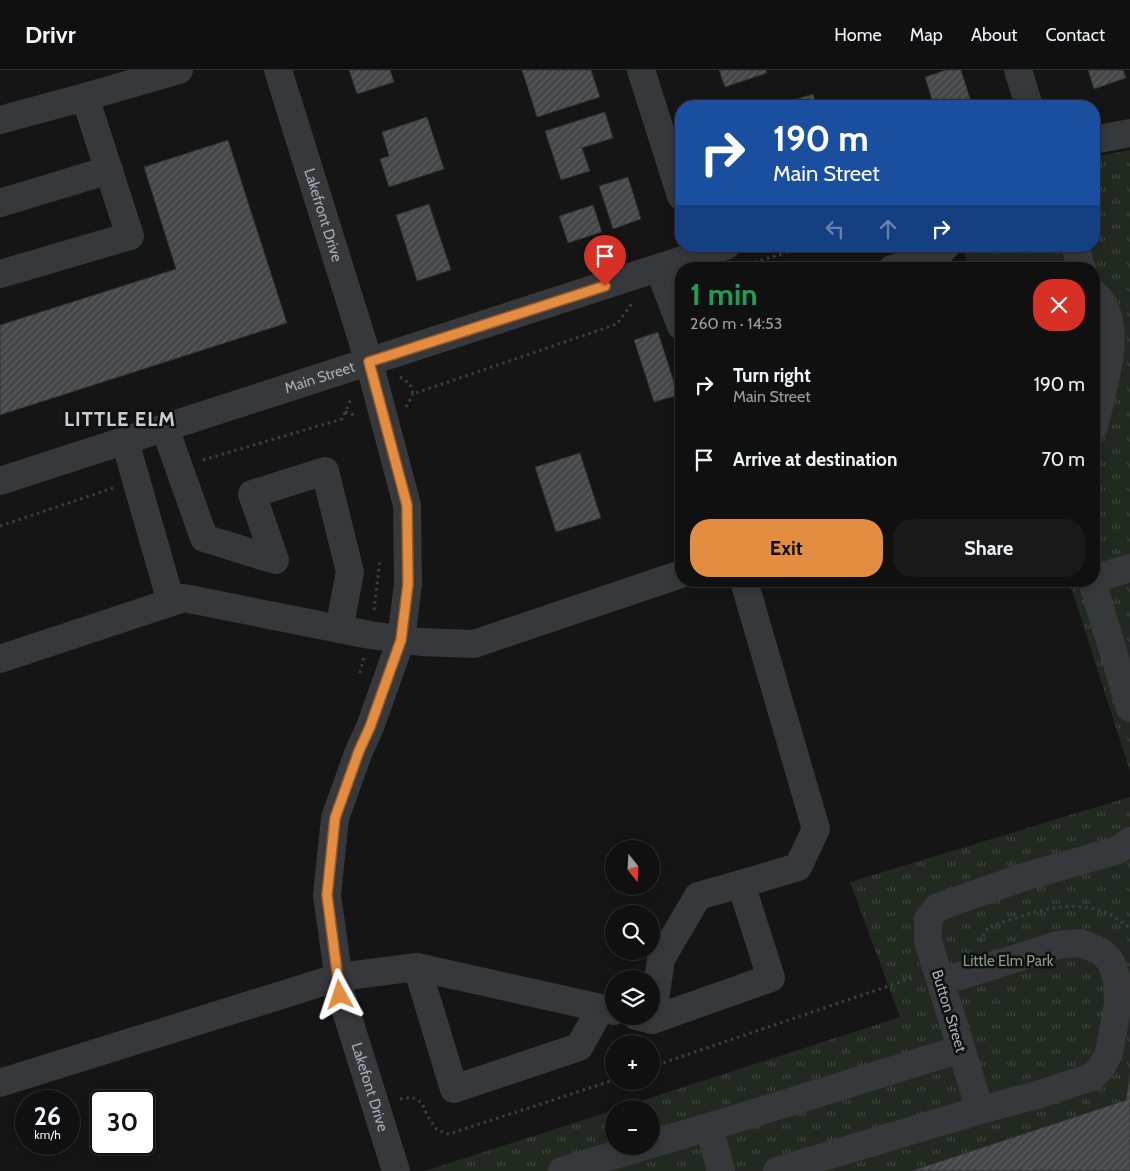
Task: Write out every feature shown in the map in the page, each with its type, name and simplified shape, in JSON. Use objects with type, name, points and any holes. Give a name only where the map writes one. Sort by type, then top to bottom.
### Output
[{"type":"street","points":[[7,110],[85,97],[179,70]]},
{"type":"street","name":"Lakefront Drive","points":[[278,70],[369,362]]},
{"type":"street","points":[[642,70],[675,177]]},
{"type":"street","points":[[1018,70],[1027,100]]},
{"type":"street","points":[[0,274],[130,236],[85,97]]},
{"type":"street","points":[[1100,139],[1130,133]]},
{"type":"street","points":[[0,203],[109,170]]},
{"type":"street","name":"Main Street","points":[[0,481],[659,269],[697,252]]},
{"type":"street","name":"Main Street","points":[[706,252],[733,256]]},
{"type":"street","points":[[913,262],[938,254],[948,254]]},
{"type":"street","points":[[659,269],[675,310]]},
{"type":"street","points":[[1100,299],[1110,323],[1111,352],[1100,401]]},
{"type":"street","name":"Lakefont Drive","points":[[369,362],[407,505],[408,584],[401,640],[335,818],[327,895],[340,995],[396,1171]]},
{"type":"street","points":[[165,428],[204,538],[275,560],[252,494],[325,471],[350,572],[339,629]]},
{"type":"street","points":[[125,441],[171,602]]},
{"type":"street","points":[[1100,578],[1130,568]]},
{"type":"street","points":[[0,659],[184,598],[401,640],[474,644],[675,576]]},
{"type":"street","points":[[658,970],[661,958],[698,896],[798,867],[816,829],[746,587]]},
{"type":"street","points":[[1095,587],[1130,708]]},
{"type":"street","name":"Button Street","points":[[980,1110],[961,1049],[929,979],[928,920],[938,907],[1024,877],[1118,850],[1130,841]]},
{"type":"street","points":[[660,1013],[772,978],[741,884]]},
{"type":"street","points":[[777,1171],[980,1110],[1037,1095],[1092,1077],[1101,1068],[1109,1053],[1118,1004],[1117,979],[1111,962],[1102,952],[1081,944],[1058,945],[929,979]]},
{"type":"street","points":[[417,967],[454,1089],[579,1047],[605,1013]]},
{"type":"street","points":[[0,1083],[339,977],[417,967],[605,1010]]},
{"type":"street","points":[[660,1141],[961,1049]]},
{"type":"street","points":[[710,1127],[722,1171]]},
{"type":"street","points":[[562,1171],[615,1155]]},
{"type":"path","points":[[733,256],[763,252]]},
{"type":"path","points":[[399,377],[410,384],[413,394],[618,324],[636,298]]},
{"type":"path","points":[[980,943],[988,927],[1049,908],[1069,906],[1091,909],[1109,915],[1130,928]]},
{"type":"path","points":[[660,1064],[929,979]]},
{"type":"path","points":[[400,1099],[412,1097],[422,1103],[437,1130],[450,1134],[605,1083]]},
{"type":"green space","points":[[1130,150],[1130,771],[1071,587],[1100,587],[1100,262],[967,262],[964,252],[1100,252],[1100,156]]},
{"type":"green space","name":"Little Elm Park","points":[[1130,797],[1130,1171],[425,1171],[605,1113],[605,1155],[660,1155],[660,1100],[644,1100],[900,1017],[850,882]]},
{"type":"building","points":[[349,70],[390,70],[394,82],[357,94]]},
{"type":"building","points":[[522,70],[591,70],[600,97],[537,117]]},
{"type":"building","points":[[719,70],[766,70],[767,73],[725,87]]},
{"type":"building","points":[[946,70],[961,70],[970,100],[932,100],[925,77]]},
{"type":"building","points":[[1088,70],[1123,70],[1126,78],[1094,89]]},
{"type":"building","points":[[813,94],[815,100],[794,100]]},
{"type":"building","points":[[605,112],[613,138],[582,148],[590,171],[561,180],[545,131]]},
{"type":"building","points":[[427,117],[444,169],[389,187],[380,159],[389,156],[382,132]]},
{"type":"building","points":[[228,140],[287,323],[0,415],[0,325],[176,269],[144,167]]},
{"type":"building","points":[[628,177],[641,219],[613,229],[599,186]]},
{"type":"building","points":[[429,204],[451,270],[417,281],[396,215]]},
{"type":"building","points":[[593,205],[602,232],[568,243],[559,216]]},
{"type":"building","points":[[658,332],[675,386],[675,396],[654,402],[634,340]]},
{"type":"building","points":[[580,453],[601,518],[556,532],[535,467]]},
{"type":"building","points":[[1130,1072],[1130,1171],[911,1171],[1126,1100]]},
{"type":"district","name":"LITTLE ELM","points":[[120,419]]},
{"type":"route","points":[[340,995],[327,895],[335,818],[401,640],[408,584],[407,505],[369,362],[605,286]]}]
